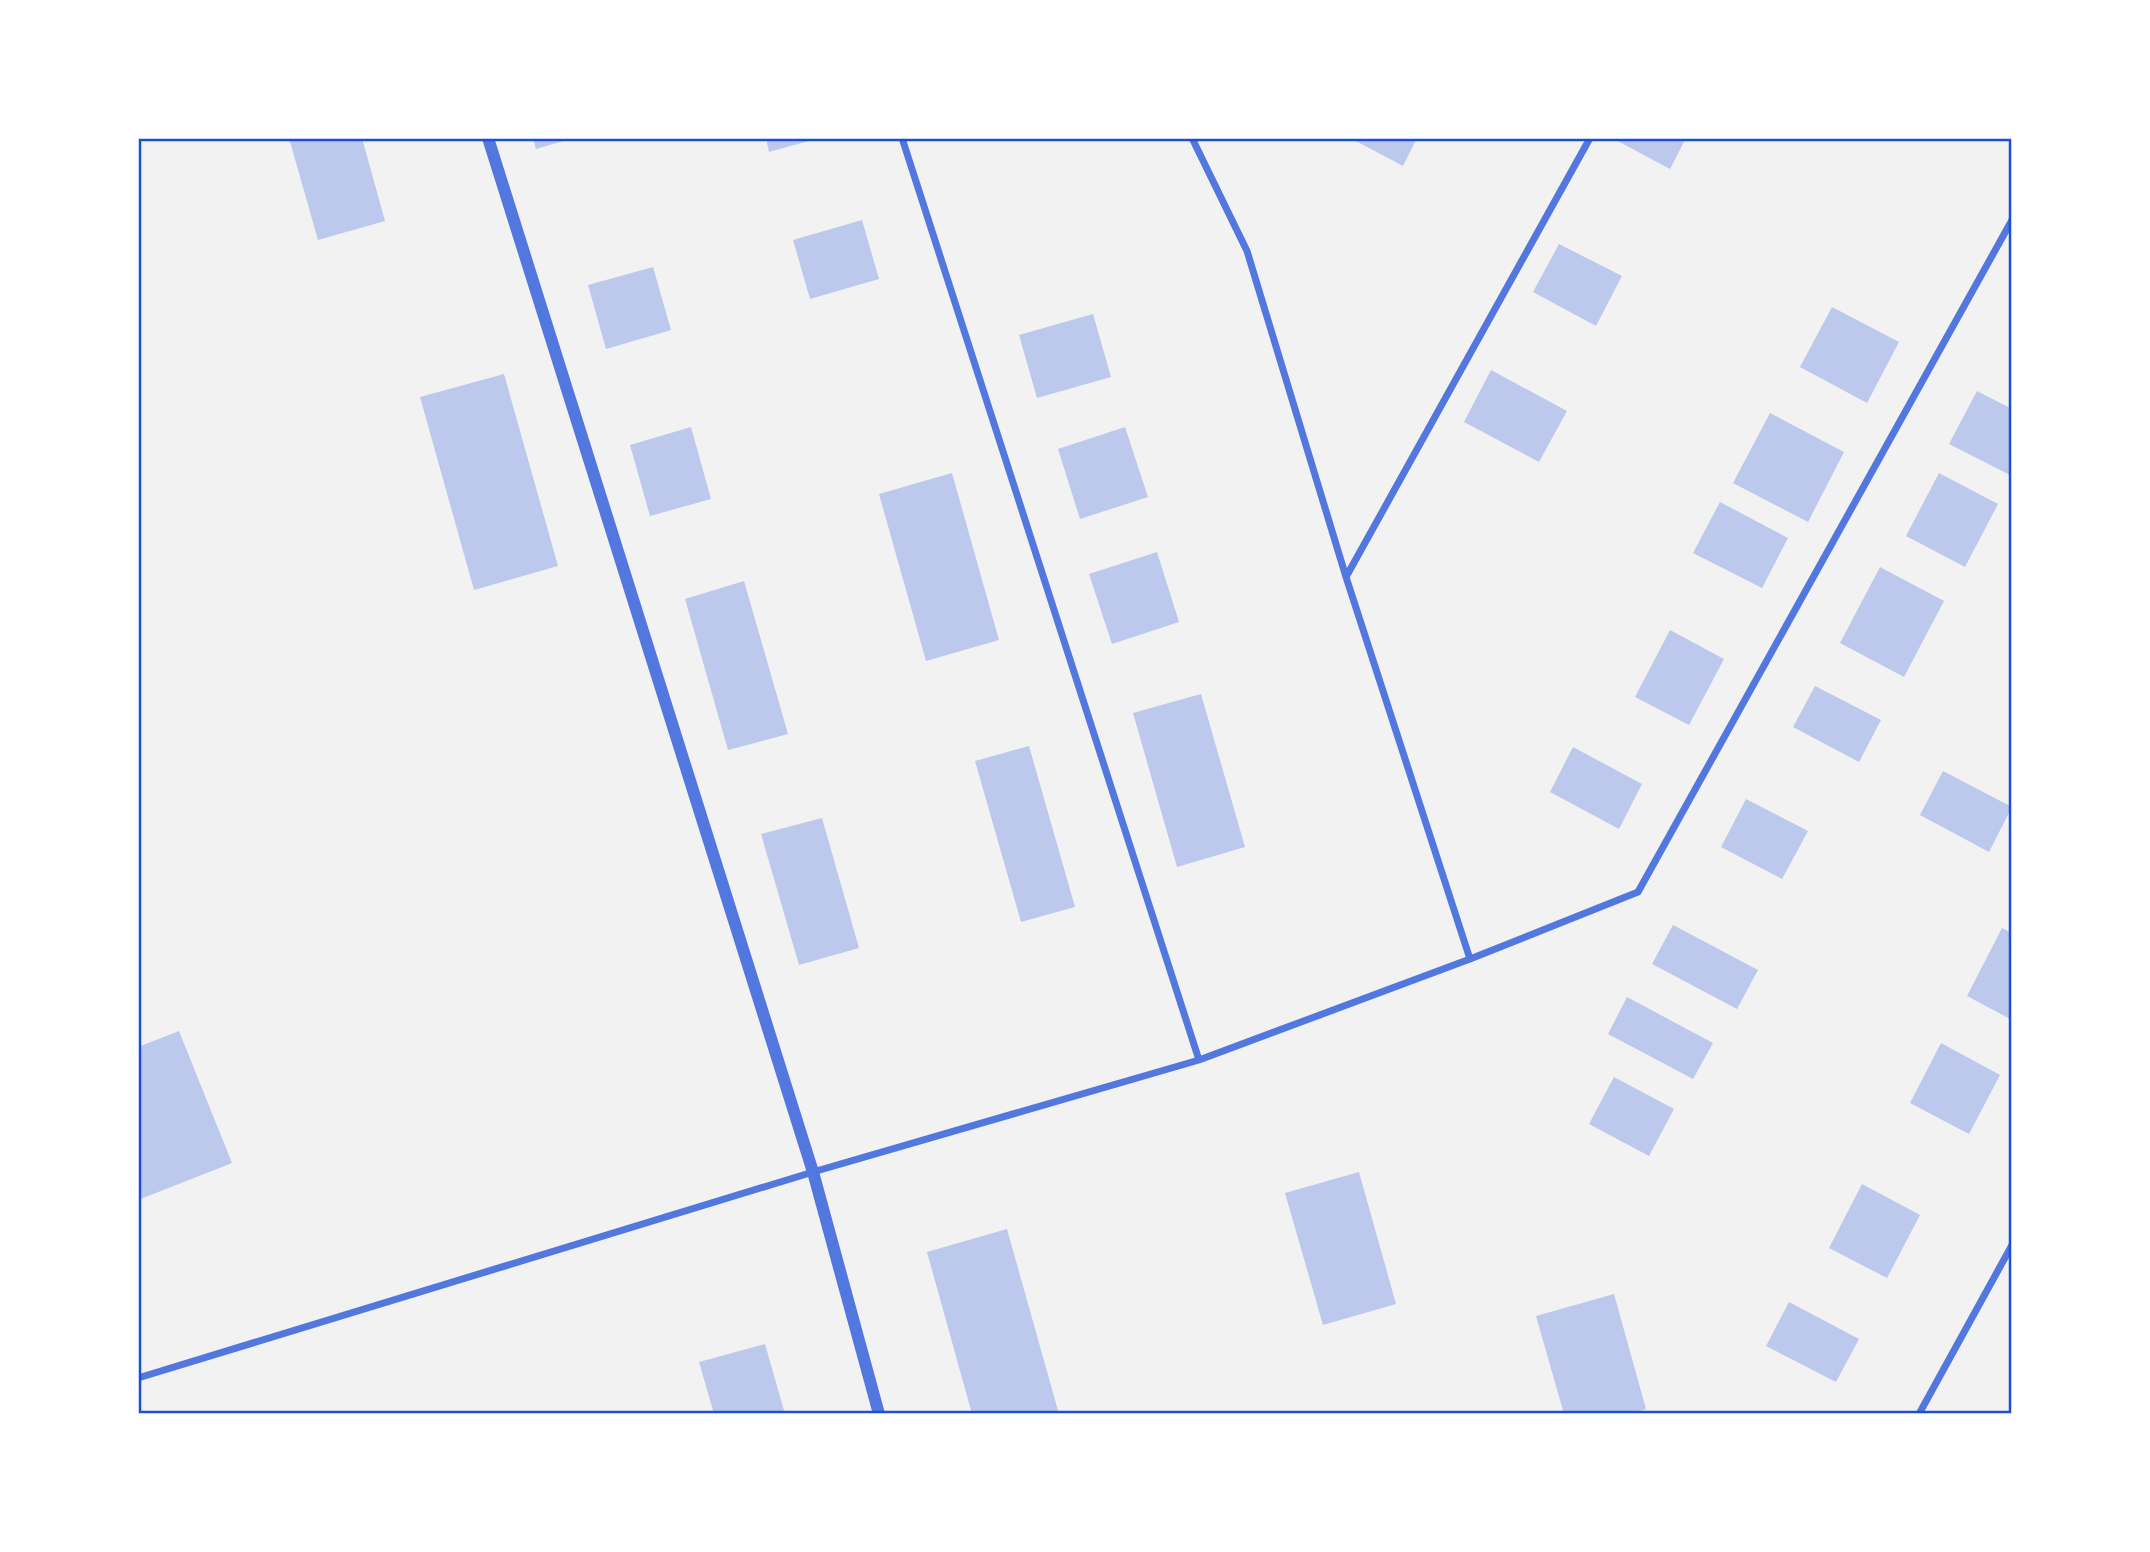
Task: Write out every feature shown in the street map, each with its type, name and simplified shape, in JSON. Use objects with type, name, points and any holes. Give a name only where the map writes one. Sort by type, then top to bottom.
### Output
[{"type":"street","points":[[488,138],[813,1172],[879,1414]]},
{"type":"street","points":[[902,138],[1199,1060]]},
{"type":"street","points":[[1192,138],[1247,251],[1346,577],[1470,959]]},
{"type":"street","points":[[1346,577],[1590,138]]},
{"type":"street","points":[[138,1378],[813,1172],[1199,1060],[1470,959],[1638,892],[2012,220]]},
{"type":"street","points":[[1919,1414],[2012,1245]]},
{"type":"building","points":[[289,138],[362,138],[385,221],[318,240]]},
{"type":"building","points":[[533,138],[570,138],[570,139],[536,149]]},
{"type":"building","points":[[766,138],[816,138],[816,139],[769,152]]},
{"type":"building","points":[[1350,138],[1417,138],[1403,166]]},
{"type":"building","points":[[1612,138],[1686,138],[1670,169]]},
{"type":"building","points":[[862,220],[879,279],[810,299],[793,240]]},
{"type":"building","points":[[1559,244],[1622,276],[1596,326],[1533,292]]},
{"type":"building","points":[[653,267],[671,330],[606,349],[588,285]]},
{"type":"building","points":[[1832,307],[1899,342],[1867,403],[1800,367]]},
{"type":"building","points":[[1093,314],[1111,377],[1037,398],[1019,335]]},
{"type":"building","points":[[1491,370],[1567,411],[1539,462],[1464,422]]},
{"type":"building","points":[[504,374],[558,566],[474,590],[420,397]]},
{"type":"building","points":[[1977,391],[2012,409],[2012,476],[1949,444]]},
{"type":"building","points":[[1770,413],[1844,452],[1808,522],[1733,483]]},
{"type":"building","points":[[691,427],[711,499],[650,516],[630,445]]},
{"type":"building","points":[[1125,427],[1148,497],[1080,519],[1058,449]]},
{"type":"building","points":[[952,473],[999,640],[926,661],[879,494]]},
{"type":"building","points":[[1939,473],[1998,504],[1965,567],[1906,536]]},
{"type":"building","points":[[1720,502],[1788,538],[1762,588],[1693,553]]},
{"type":"building","points":[[1157,552],[1179,622],[1112,644],[1089,574]]},
{"type":"building","points":[[1880,567],[1944,601],[1904,677],[1840,643]]},
{"type":"building","points":[[744,581],[788,734],[728,750],[685,599]]},
{"type":"building","points":[[1670,630],[1724,659],[1689,725],[1635,697]]},
{"type":"building","points":[[1815,686],[1881,720],[1859,762],[1793,727]]},
{"type":"building","points":[[1201,694],[1245,847],[1177,867],[1133,713]]},
{"type":"building","points":[[1029,746],[1075,907],[1021,922],[975,761]]},
{"type":"building","points":[[1573,747],[1642,784],[1619,829],[1550,792]]},
{"type":"building","points":[[1943,771],[2012,807],[1989,852],[1920,815]]},
{"type":"building","points":[[1746,799],[1808,831],[1782,879],[1721,847]]},
{"type":"building","points":[[822,818],[859,948],[799,965],[761,834]]},
{"type":"building","points":[[1673,925],[1758,970],[1737,1009],[1652,964]]},
{"type":"building","points":[[2002,928],[2012,933],[2012,1020],[1967,996]]},
{"type":"building","points":[[1627,997],[1713,1043],[1693,1079],[1608,1034]]},
{"type":"building","points":[[179,1031],[232,1163],[138,1200],[138,1047]]},
{"type":"building","points":[[1941,1043],[2000,1075],[1969,1134],[1910,1103]]},
{"type":"building","points":[[1614,1077],[1674,1109],[1649,1156],[1589,1124]]},
{"type":"building","points":[[1359,1172],[1396,1304],[1323,1325],[1285,1193]]},
{"type":"building","points":[[1862,1184],[1920,1215],[1887,1278],[1829,1248]]},
{"type":"building","points":[[1007,1229],[1059,1414],[972,1414],[927,1252]]},
{"type":"building","points":[[1614,1294],[1646,1409],[1628,1414],[1564,1414],[1536,1316]]},
{"type":"building","points":[[1789,1302],[1859,1339],[1836,1382],[1766,1346]]},
{"type":"building","points":[[765,1344],[785,1414],[714,1414],[699,1362]]}]
